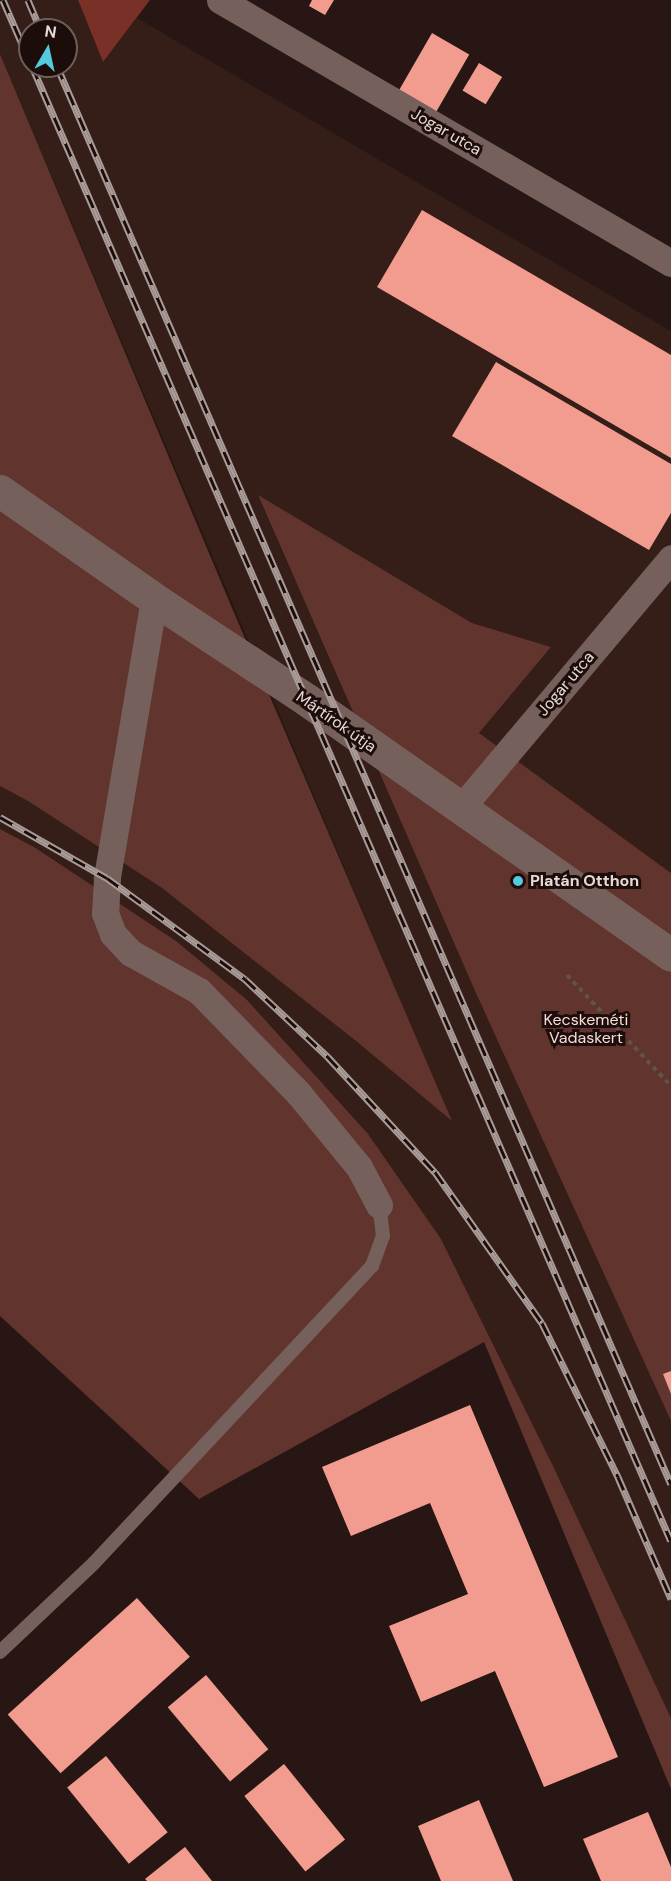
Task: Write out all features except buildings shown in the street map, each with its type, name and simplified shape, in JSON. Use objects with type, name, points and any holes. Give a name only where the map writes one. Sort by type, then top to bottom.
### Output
[{"type":"street","name":"Jogar utca","points":[[220,0],[671,263]]},
{"type":"street","name":"Mártírok útja","points":[[0,491],[154,599],[315,706],[671,955]]},
{"type":"street","name":"Jogar utca","points":[[460,809],[671,558]]},
{"type":"street","points":[[154,599],[107,878],[105,913],[113,934],[131,954],[199,991],[299,1094],[359,1167],[379,1205]]},
{"type":"lane","points":[[0,1652],[94,1563],[372,1266],[383,1236],[379,1205]]},
{"type":"path","points":[[567,975],[671,1086]]},
{"type":"shaded area","points":[[0,0],[78,0],[103,62],[137,18],[671,331],[671,873],[479,733],[551,647],[472,623],[258,496],[475,991],[671,1421],[671,1718],[554,1468],[441,1239],[34,847],[0,829],[0,786],[28,801],[162,888],[356,1041],[451,1120],[0,54]]},
{"type":"shaded area","points":[[78,0],[150,0],[103,62]]},
{"type":"green space","points":[[0,54],[232,608],[452,1121],[356,1041],[162,888],[28,801],[0,786]]},
{"type":"green space","name":"Kecskeméti Vadaskert","points":[[258,495],[472,623],[551,647],[479,733],[671,873],[671,1421],[475,991]]},
{"type":"green space","points":[[0,829],[34,847],[176,941],[247,1000],[368,1134],[441,1239],[554,1468],[671,1718],[671,1789],[484,1342],[199,1499],[0,1316]]},
{"type":"railway","points":[[3,0],[18,34]]},
{"type":"railway","points":[[28,0],[36,18]]},
{"type":"railway","points":[[37,78],[671,1541]]},
{"type":"railway","points":[[62,78],[671,1484]]},
{"type":"railway","points":[[0,817],[107,878],[245,979],[328,1057],[435,1172],[542,1323],[618,1477],[671,1599]]},
{"type":"place","name":"Platán Otthon","points":[[518,881]]}]
